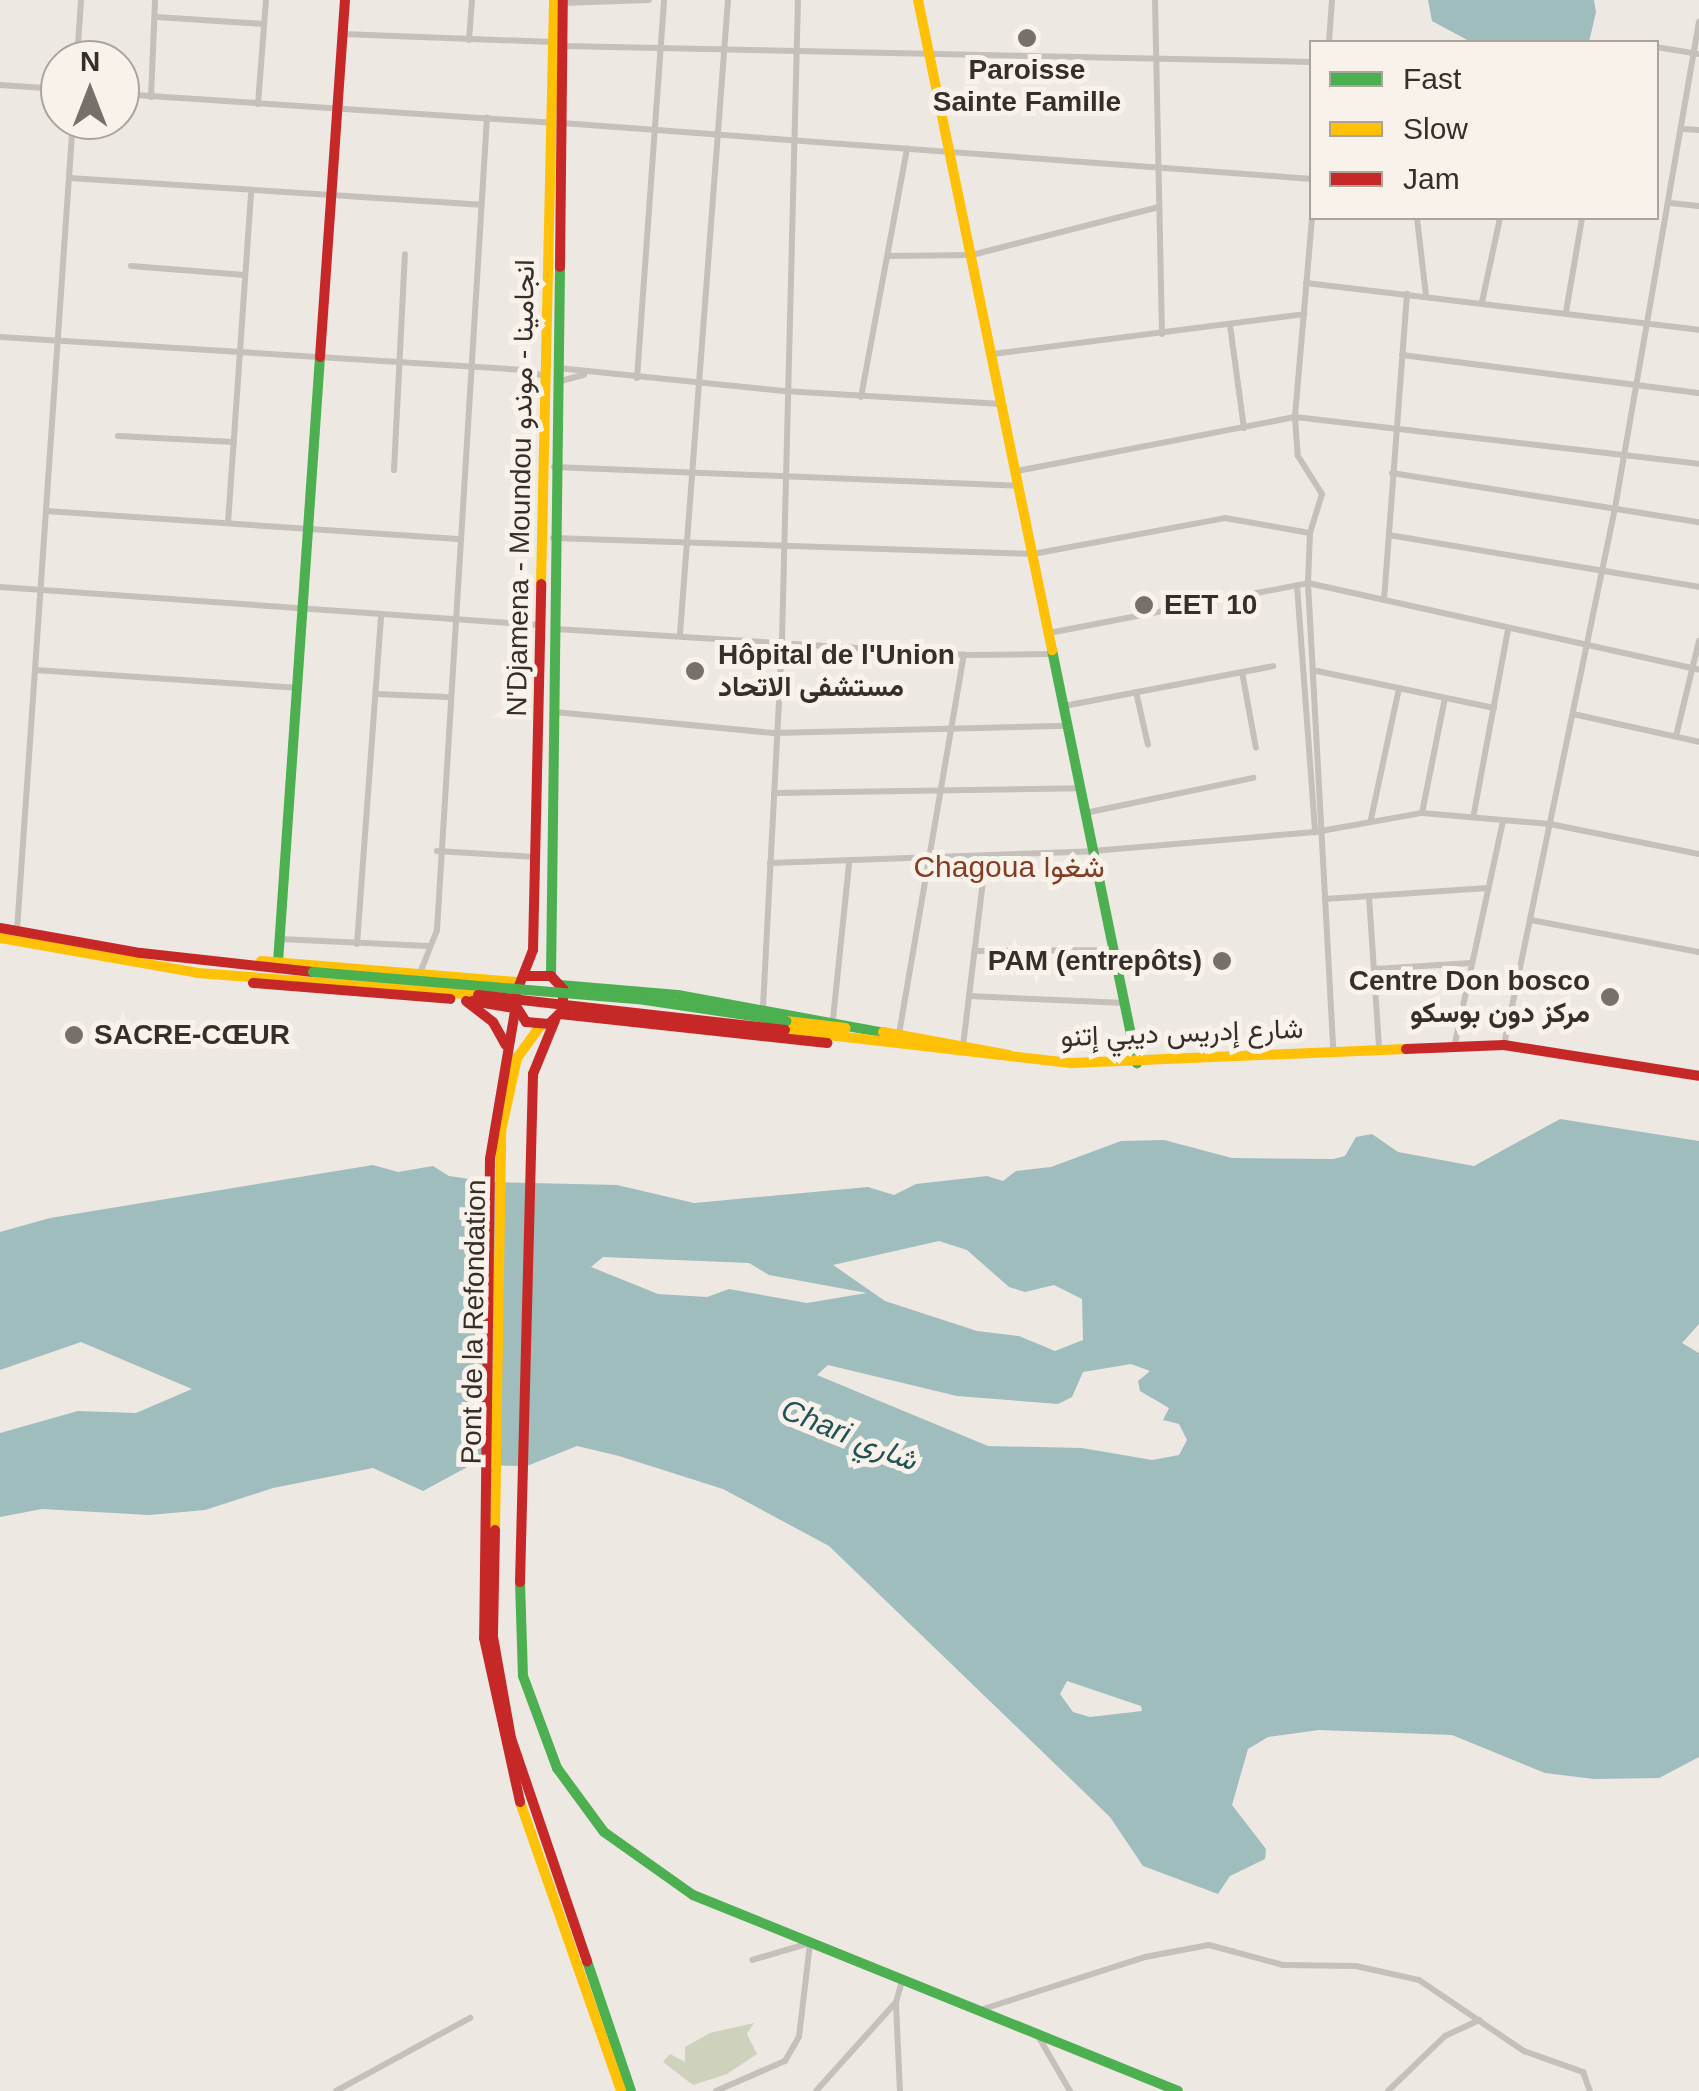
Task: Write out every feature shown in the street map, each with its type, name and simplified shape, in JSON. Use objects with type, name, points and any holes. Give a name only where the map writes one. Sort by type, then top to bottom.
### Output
[{"type":"main road","points":[[278,962],[345,0]]},
{"type":"main road","points":[[918,0],[1004,404],[1136,1062]]},
{"type":"main road","name":"N'Djamena - Moundou انجامينا - موندو","points":[[557,44],[562,22],[560,1]]},
{"type":"main road","name":"N'Djamena - Moundou انجامينا - موندو","points":[[551,976],[546,626],[560,1]]},
{"type":"main road","name":"N'Djamena - Moundou انجامينا - موندو","points":[[523,979],[535,857],[552,538],[552,379]]},
{"type":"main road","points":[[0,928],[313,977]]},
{"type":"main road","points":[[0,938],[309,990],[465,1000],[514,1009],[541,1025]]},
{"type":"main road","points":[[210,962],[278,962],[523,979],[551,976],[560,985],[764,1007],[833,1019],[884,1039]]},
{"type":"main road","points":[[198,973],[313,977]]},
{"type":"main road","name":"شارع إدريس ديبي إتنو","points":[[313,977],[786,1025],[1024,1059],[1136,1062],[1455,1043],[1504,1045],[1699,1076]]},
{"type":"main road","points":[[495,1159],[506,1045],[523,979]]},
{"type":"main road","points":[[560,985],[558,1017],[534,1065],[523,1490],[523,1676],[558,1768],[604,1832],[660,1876],[810,1943],[1178,2091]]},
{"type":"main road","points":[[465,1000],[493,1022],[506,1045]]},
{"type":"main road","points":[[495,1159],[511,1075],[521,1049],[541,1025],[558,1017],[884,1039]]},
{"type":"main road","name":"شارع إدريس ديبي إتنو","points":[[884,1039],[898,1034],[1024,1059]]},
{"type":"main road","name":"Pont de la Refondation","points":[[488,1486],[495,1159]]},
{"type":"main road","points":[[488,1486],[482,1604],[501,1740],[621,2091]]},
{"type":"main road","points":[[488,1486],[491,1604],[503,1705],[631,2091]]},
{"type":"street","points":[[78,40],[81,0]]},
{"type":"street","points":[[151,96],[155,0]]},
{"type":"street","points":[[258,104],[266,0]]},
{"type":"street","points":[[470,40],[472,0]]},
{"type":"street","points":[[560,1],[649,0]]},
{"type":"street","points":[[637,378],[664,0]]},
{"type":"street","points":[[680,634],[728,0]]},
{"type":"street","points":[[764,1007],[774,733],[782,639],[784,392],[798,0]]},
{"type":"street","points":[[1155,0],[1162,334]]},
{"type":"street","points":[[1329,40],[1332,0]]},
{"type":"street","points":[[156,17],[264,24]]},
{"type":"street","points":[[1504,1045],[1589,646],[1697,54],[1699,21]]},
{"type":"street","points":[[343,34],[660,50],[1309,62]]},
{"type":"street","points":[[1659,48],[1697,54]]},
{"type":"street","points":[[0,85],[40,88]]},
{"type":"street","points":[[140,95],[654,128],[1309,179]]},
{"type":"street","points":[[420,973],[437,930],[437,851],[487,118]]},
{"type":"street","points":[[1683,129],[1699,130]]},
{"type":"street","points":[[17,932],[72,140]]},
{"type":"street","points":[[861,396],[907,148]]},
{"type":"street","points":[[69,178],[482,206]]},
{"type":"street","points":[[228,523],[250,191]]},
{"type":"street","points":[[1670,203],[1699,206]]},
{"type":"street","points":[[888,256],[972,256],[1159,207]]},
{"type":"street","points":[[1312,220],[1296,417],[1298,456],[1321,486],[1310,533],[1308,583],[1321,743],[1333,1048]]},
{"type":"street","points":[[1417,220],[1426,296]]},
{"type":"street","points":[[1482,302],[1500,220]]},
{"type":"street","points":[[1566,312],[1582,220]]},
{"type":"street","points":[[394,470],[405,254]]},
{"type":"street","points":[[131,266],[245,274]]},
{"type":"street","points":[[1306,283],[1699,330]]},
{"type":"street","points":[[1384,600],[1407,294]]},
{"type":"street","points":[[993,354],[1304,314]]},
{"type":"street","points":[[1230,325],[1244,428]]},
{"type":"street","points":[[0,337],[524,370],[553,365],[585,375]]},
{"type":"street","points":[[1402,354],[1699,393]]},
{"type":"street","points":[[524,370],[552,379],[585,375],[784,392],[1004,404]]},
{"type":"street","points":[[1017,471],[1296,417],[1699,464]]},
{"type":"street","points":[[118,436],[234,442]]},
{"type":"street","points":[[553,467],[1020,486]]},
{"type":"street","points":[[1392,474],[1699,522]]},
{"type":"street","points":[[46,512],[458,539]]},
{"type":"street","points":[[552,538],[1033,554],[1225,518],[1310,533]]},
{"type":"street","points":[[1389,535],[1604,566],[1699,587]]},
{"type":"street","points":[[1048,633],[1308,583],[1696,669]]},
{"type":"street","points":[[1297,584],[1315,832]]},
{"type":"street","points":[[0,588],[782,639],[964,656],[1053,654]]},
{"type":"street","points":[[358,944],[382,614]]},
{"type":"street","points":[[1474,813],[1508,630]]},
{"type":"street","points":[[1676,736],[1696,669],[1699,641]]},
{"type":"street","points":[[898,1034],[964,656]]},
{"type":"street","points":[[1064,706],[1273,666]]},
{"type":"street","points":[[35,670],[296,688]]},
{"type":"street","points":[[1316,670],[1494,708]]},
{"type":"street","points":[[1242,672],[1256,748]]},
{"type":"street","points":[[1372,819],[1399,688]]},
{"type":"street","points":[[1136,692],[1148,745]]},
{"type":"street","points":[[376,694],[447,698]]},
{"type":"street","points":[[1422,814],[1445,698]]},
{"type":"street","points":[[550,712],[774,733],[1068,726]]},
{"type":"street","points":[[1573,714],[1699,742]]},
{"type":"street","points":[[1310,744],[1321,743]]},
{"type":"street","points":[[1085,813],[1253,778]]},
{"type":"street","points":[[774,794],[1080,788]]},
{"type":"street","points":[[770,863],[849,864],[1093,851],[1315,832],[1372,819],[1422,814],[1474,813],[1699,854]]},
{"type":"street","points":[[1455,1043],[1504,821]]},
{"type":"street","points":[[437,851],[535,857]]},
{"type":"street","points":[[963,1046],[986,856]]},
{"type":"street","points":[[833,1019],[849,864]]},
{"type":"street","points":[[1325,899],[1488,888]]},
{"type":"street","points":[[1369,896],[1379,1046]]},
{"type":"street","points":[[1530,920],[1699,952]]},
{"type":"street","points":[[279,938],[428,946]]},
{"type":"street","points":[[975,951],[1114,950]]},
{"type":"street","points":[[1374,970],[1471,963]]},
{"type":"street","points":[[970,996],[1125,1003]]},
{"type":"street","points":[[716,2091],[755,2077],[793,2051],[804,2020],[810,1943],[752,1960]]},
{"type":"street","points":[[979,2010],[1145,1957],[1209,1945],[1283,1965],[1356,1966],[1419,1980],[1524,2051],[1583,2072],[1590,2091]]},
{"type":"street","points":[[900,2091],[896,2002],[902,1980]]},
{"type":"street","points":[[816,2091],[896,2002]]},
{"type":"street","points":[[336,2091],[470,2018]]},
{"type":"street","points":[[1388,2091],[1445,2036],[1480,2020]]},
{"type":"street","points":[[1036,2034],[1070,2091]]},
{"type":"green space","points":[[754,2023],[747,2034],[757,2054],[727,2074],[693,2085],[663,2062],[670,2054],[685,2062],[685,2047],[710,2033]]},
{"type":"water","points":[[1428,0],[1594,0],[1596,12],[1589,40],[1467,40],[1432,21]]},
{"type":"water","name":"Chari شاري","points":[[1560,1119],[1699,1141],[1699,1324],[1682,1343],[1699,1353],[1699,1757],[1659,1778],[1594,1779],[1545,1773],[1452,1735],[1319,1730],[1268,1737],[1248,1749],[1232,1805],[1266,1849],[1265,1859],[1230,1876],[1218,1894],[1143,1866],[1110,1817],[829,1546],[723,1489],[619,1456],[577,1446],[527,1466],[471,1465],[423,1491],[373,1468],[273,1488],[205,1510],[149,1515],[42,1509],[0,1517],[0,1433],[78,1411],[136,1413],[192,1389],[81,1342],[0,1370],[0,1232],[50,1218],[373,1165],[398,1172],[433,1166],[449,1176],[490,1182],[617,1185],[694,1203],[868,1187],[894,1195],[916,1184],[987,1176],[1003,1181],[1016,1171],[1051,1167],[1121,1141],[1164,1140],[1232,1158],[1333,1159],[1345,1156],[1356,1137],[1372,1134],[1398,1152],[1474,1166]],"holes":[[[939,1241],[967,1250],[1009,1287],[1025,1292],[1054,1285],[1082,1299],[1083,1340],[1055,1351],[1019,1336],[977,1331],[885,1301],[833,1265]],[[603,1257],[749,1263],[769,1275],[867,1293],[807,1303],[729,1289],[707,1297],[658,1294],[591,1267]],[[1131,1364],[1150,1371],[1138,1381],[1140,1391],[1169,1408],[1163,1420],[1179,1424],[1187,1440],[1179,1455],[1152,1460],[1082,1448],[988,1446],[817,1375],[828,1365],[957,1396],[1058,1404],[1072,1397],[1083,1372]],[[1067,1681],[1141,1706],[1142,1711],[1090,1717],[1073,1712],[1060,1694]]]},
{"type":"traffic: fast","points":[[551,976],[560,267]]},
{"type":"traffic: fast","points":[[278,962],[320,357]]},
{"type":"traffic: fast","points":[[1052,650],[1137,1063]]},
{"type":"traffic: fast","points":[[313,972],[645,1000],[786,1021]]},
{"type":"traffic: fast","points":[[560,985],[678,995],[885,1033]]},
{"type":"traffic: fast","points":[[520,1582],[523,1676],[557,1768],[604,1832],[693,1895],[1178,2091]]},
{"type":"traffic: fast","points":[[587,1961],[631,2091]]},
{"type":"traffic: slow","points":[[541,584],[554,0]]},
{"type":"traffic: slow","points":[[918,0],[1052,650]]},
{"type":"traffic: slow","points":[[0,938],[198,973],[478,995]]},
{"type":"traffic: slow","points":[[261,961],[519,982]]},
{"type":"traffic: slow","points":[[786,1021],[846,1028]]},
{"type":"traffic: slow","points":[[495,1530],[501,1131],[517,1058],[541,1025]]},
{"type":"traffic: slow","points":[[785,1030],[1072,1063],[1406,1049]]},
{"type":"traffic: slow","points":[[883,1032],[1009,1055]]},
{"type":"traffic: slow","points":[[520,1802],[621,2091]]},
{"type":"traffic: jam","points":[[320,357],[345,0]]},
{"type":"traffic: jam","points":[[560,267],[563,0]]},
{"type":"traffic: jam","points":[[527,976],[551,976],[563,989],[563,1010],[549,1024],[526,1022],[513,1001],[533,950],[541,584]]},
{"type":"traffic: jam","points":[[0,928],[141,953],[313,972]]},
{"type":"traffic: jam","points":[[253,983],[450,999]]},
{"type":"traffic: jam","points":[[478,995],[785,1030]]},
{"type":"traffic: jam","points":[[466,1001],[493,1022],[506,1045]]},
{"type":"traffic: jam","points":[[472,1001],[514,1008]]},
{"type":"traffic: jam","points":[[515,1011],[490,1159],[484,1638],[520,1802]]},
{"type":"traffic: jam","points":[[560,1014],[827,1043]]},
{"type":"traffic: jam","points":[[520,1582],[533,1074],[555,1020]]},
{"type":"traffic: jam","points":[[1406,1049],[1504,1045],[1699,1076]]},
{"type":"traffic: jam","points":[[495,1530],[493,1637],[511,1738],[587,1961]]},
{"type":"place","name":"Paroisse Sainte Famille","points":[[1027,38]]},
{"type":"place","name":"EET 10","points":[[1144,605]]},
{"type":"place","name":"Hôpital de l'Union مستشفى الاتحاد","points":[[695,671]]},
{"type":"place","name":"PAM (entrepôts)","points":[[1222,961]]},
{"type":"place","name":"Centre Don bosco مركز دون بوسكو","points":[[1610,997]]},
{"type":"place","name":"SACRE-CŒUR","points":[[74,1035]]},
{"type":"district","name":"Chagoua شغوا","points":[[1009,867]]}]
